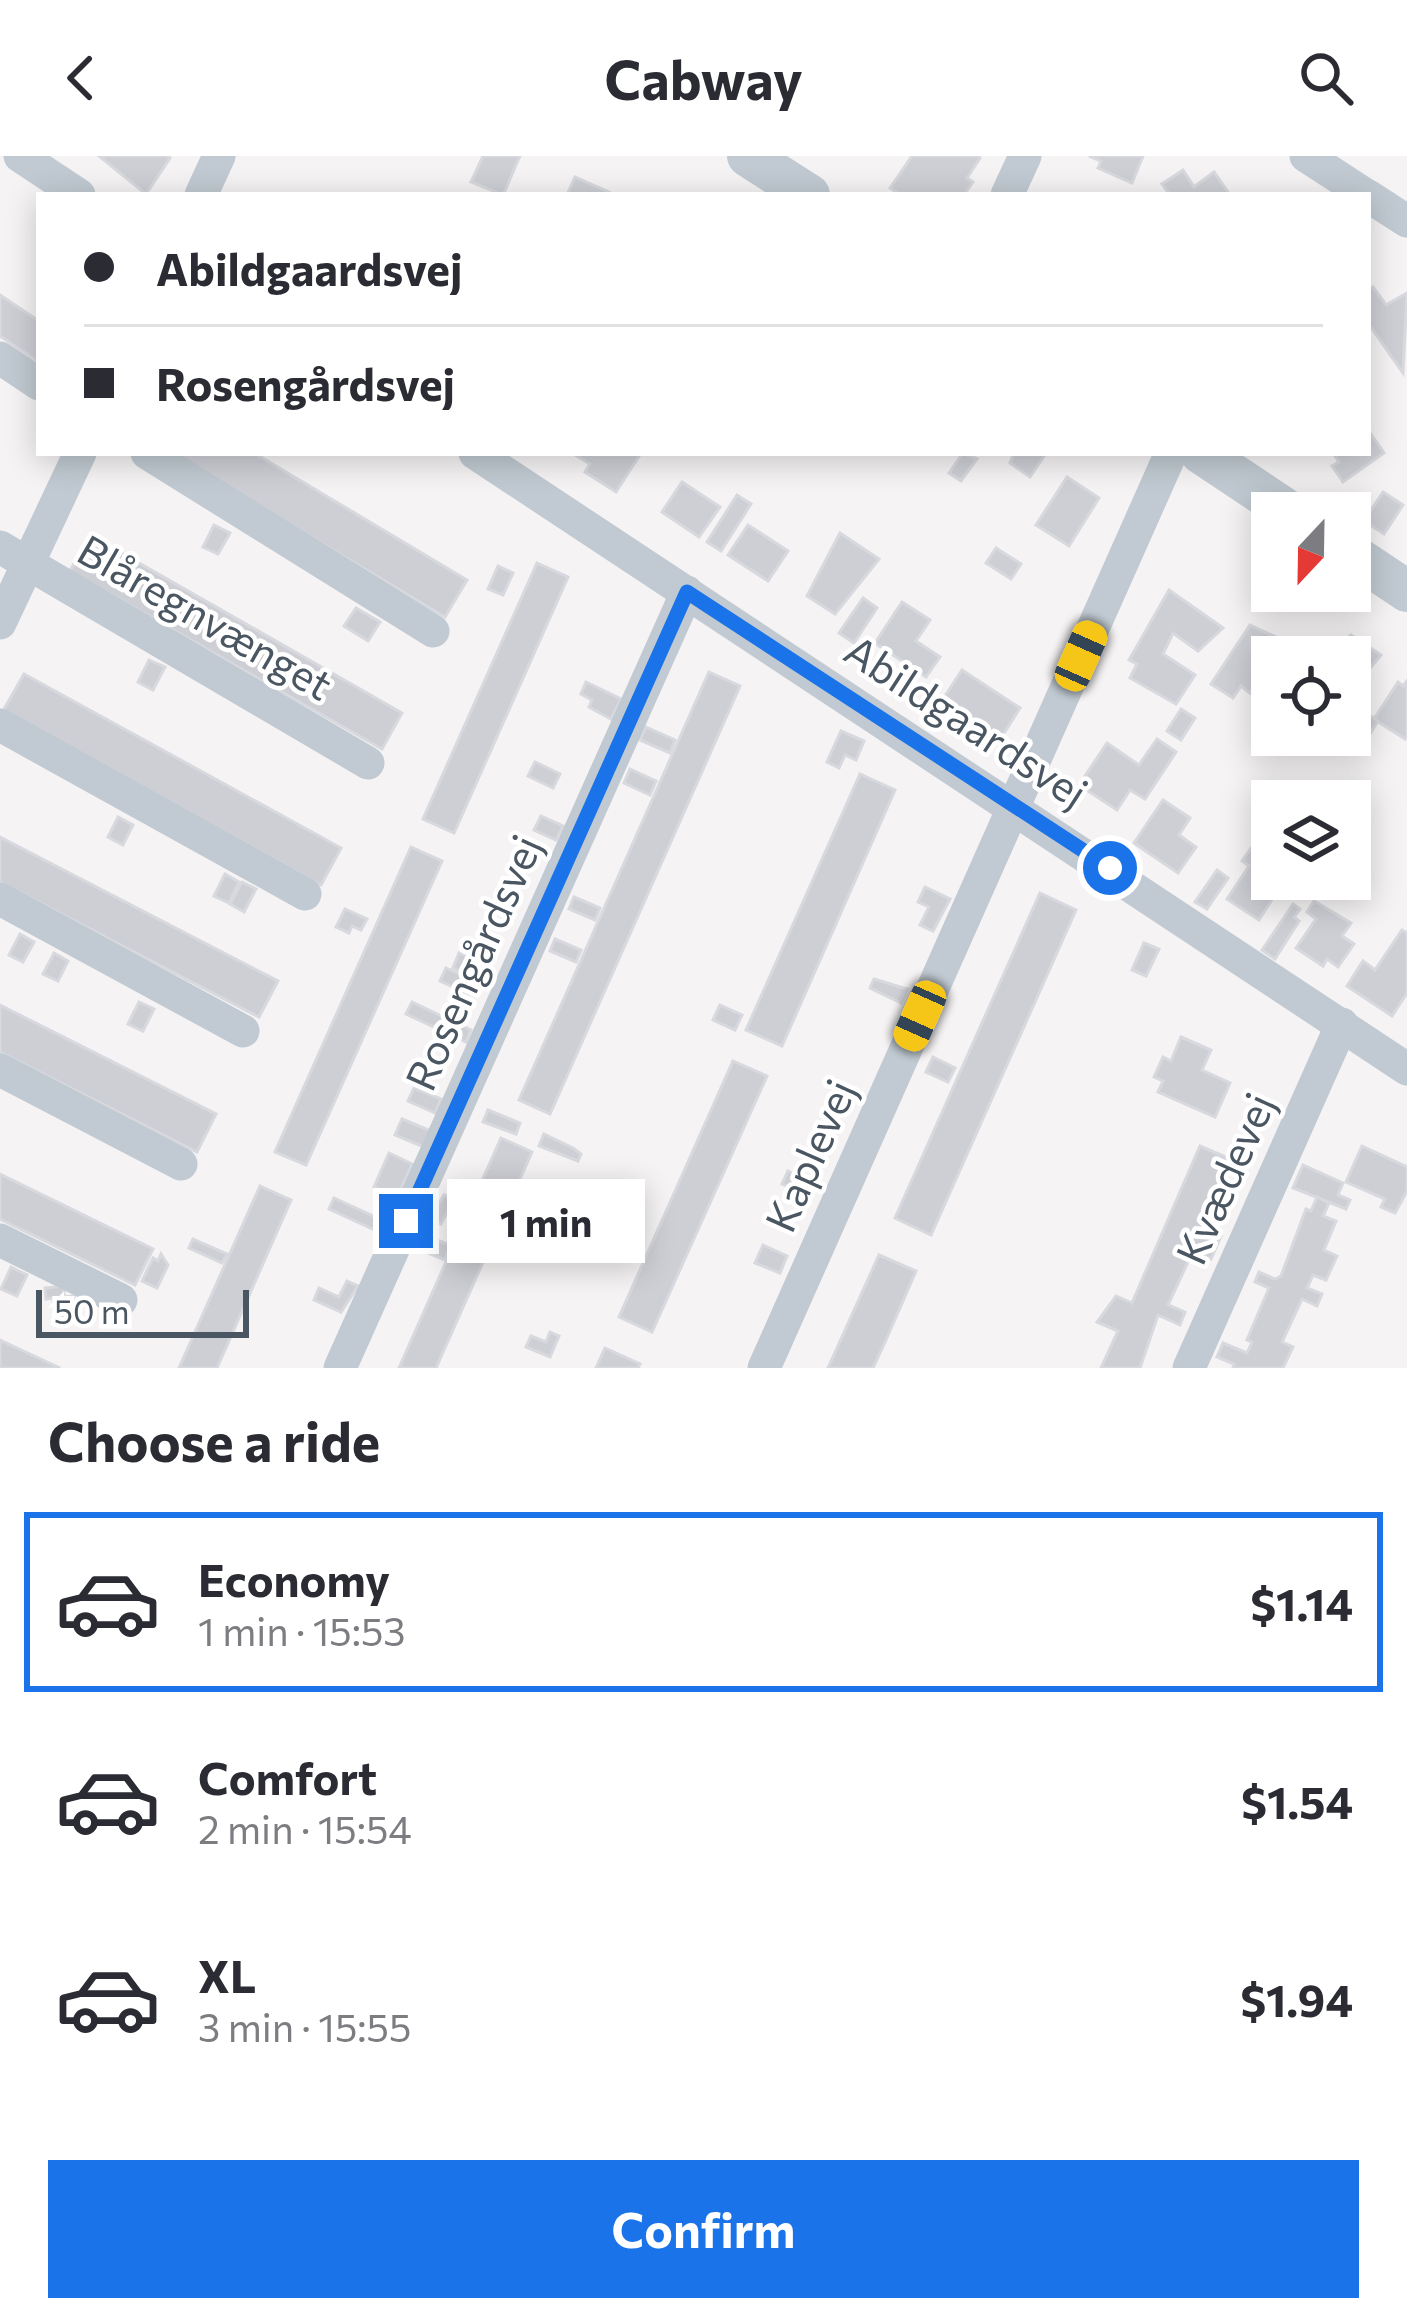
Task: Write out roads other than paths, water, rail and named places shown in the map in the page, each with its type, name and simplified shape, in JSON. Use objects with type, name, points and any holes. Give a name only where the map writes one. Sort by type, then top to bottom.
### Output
[{"type":"street","points":[[20,156],[74,192]]},
{"type":"street","points":[[202,192],[219,156]]},
{"type":"street","points":[[748,156],[804,192]]},
{"type":"street","points":[[1008,192],[1025,156]]},
{"type":"street","points":[[1306,156],[1361,192]]},
{"type":"street","points":[[1371,198],[1407,221]]},
{"type":"street","points":[[0,358],[36,382]]},
{"type":"street","points":[[0,623],[14,556],[78,456]]},
{"type":"street","points":[[152,456],[433,631]]},
{"type":"street","name":"Abildgaardsvej","points":[[480,456],[1407,1069]]},
{"type":"street","name":"Kaplevej","points":[[764,1368],[1170,456]]},
{"type":"street","points":[[1206,456],[1260,492]]},
{"type":"street","name":"Blåregnvænget","points":[[14,556],[368,763]]},
{"type":"street","points":[[1371,567],[1407,591]]},
{"type":"street","name":"Rosengårdsvej","points":[[340,1368],[687,592]]},
{"type":"street","points":[[0,725],[305,894]]},
{"type":"street","points":[[0,899],[243,1031]]},
{"type":"street","name":"Kvædevej","points":[[1189,1368],[1342,1024]]},
{"type":"street","points":[[0,1070],[181,1163]]},
{"type":"street","points":[[0,1240],[121,1300]]}]
